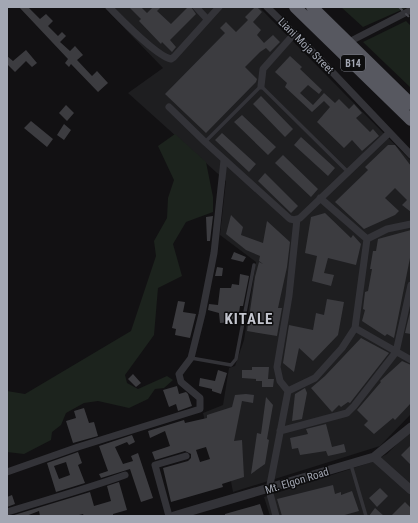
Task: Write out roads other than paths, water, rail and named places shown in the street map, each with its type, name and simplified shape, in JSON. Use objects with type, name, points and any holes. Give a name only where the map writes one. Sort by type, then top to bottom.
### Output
[{"type":"highway","name":"B14","points":[[295,7],[411,104]]},
{"type":"highway","name":"B14","points":[[312,7],[343,46],[411,120]]},
{"type":"street","points":[[109,7],[128,26],[163,56],[171,59],[219,7]]},
{"type":"street","points":[[196,7],[207,19]]},
{"type":"street","name":"Liani Moja Street","points":[[267,7],[411,155]]},
{"type":"street","points":[[343,46],[411,10]]},
{"type":"street","points":[[261,86],[263,69],[294,34]]},
{"type":"street","points":[[169,107],[204,142],[290,220],[297,219],[389,133]]},
{"type":"street","points":[[7,472],[78,447],[200,408],[200,398],[180,382],[180,374],[191,358],[202,314],[214,253],[224,160]]},
{"type":"street","points":[[320,198],[367,239]]},
{"type":"street","points":[[276,516],[268,490],[288,391],[280,381],[277,367],[289,296],[297,219]]},
{"type":"street","points":[[367,239],[387,229],[411,224]]},
{"type":"street","points":[[288,391],[315,378],[342,348],[356,328],[367,239]]},
{"type":"street","points":[[280,431],[347,412],[354,406],[396,352],[411,285]]},
{"type":"street","points":[[356,328],[411,360]]},
{"type":"street","name":"Mt. Elgon Road","points":[[174,516],[268,490],[374,457],[411,427]]},
{"type":"street","points":[[169,516],[155,465],[186,456]]},
{"type":"street","points":[[374,457],[411,490]]},
{"type":"street","points":[[7,512],[63,494],[76,492],[125,475]]},
{"type":"lane","points":[[204,142],[261,86],[348,172]]},
{"type":"lane","points":[[191,358],[231,365],[236,360],[254,265]]},
{"type":"lane","points":[[351,465],[366,516]]},
{"type":"railway","points":[[399,7],[411,19]]},
{"type":"district","name":"KITALE","points":[[249,319]]}]
